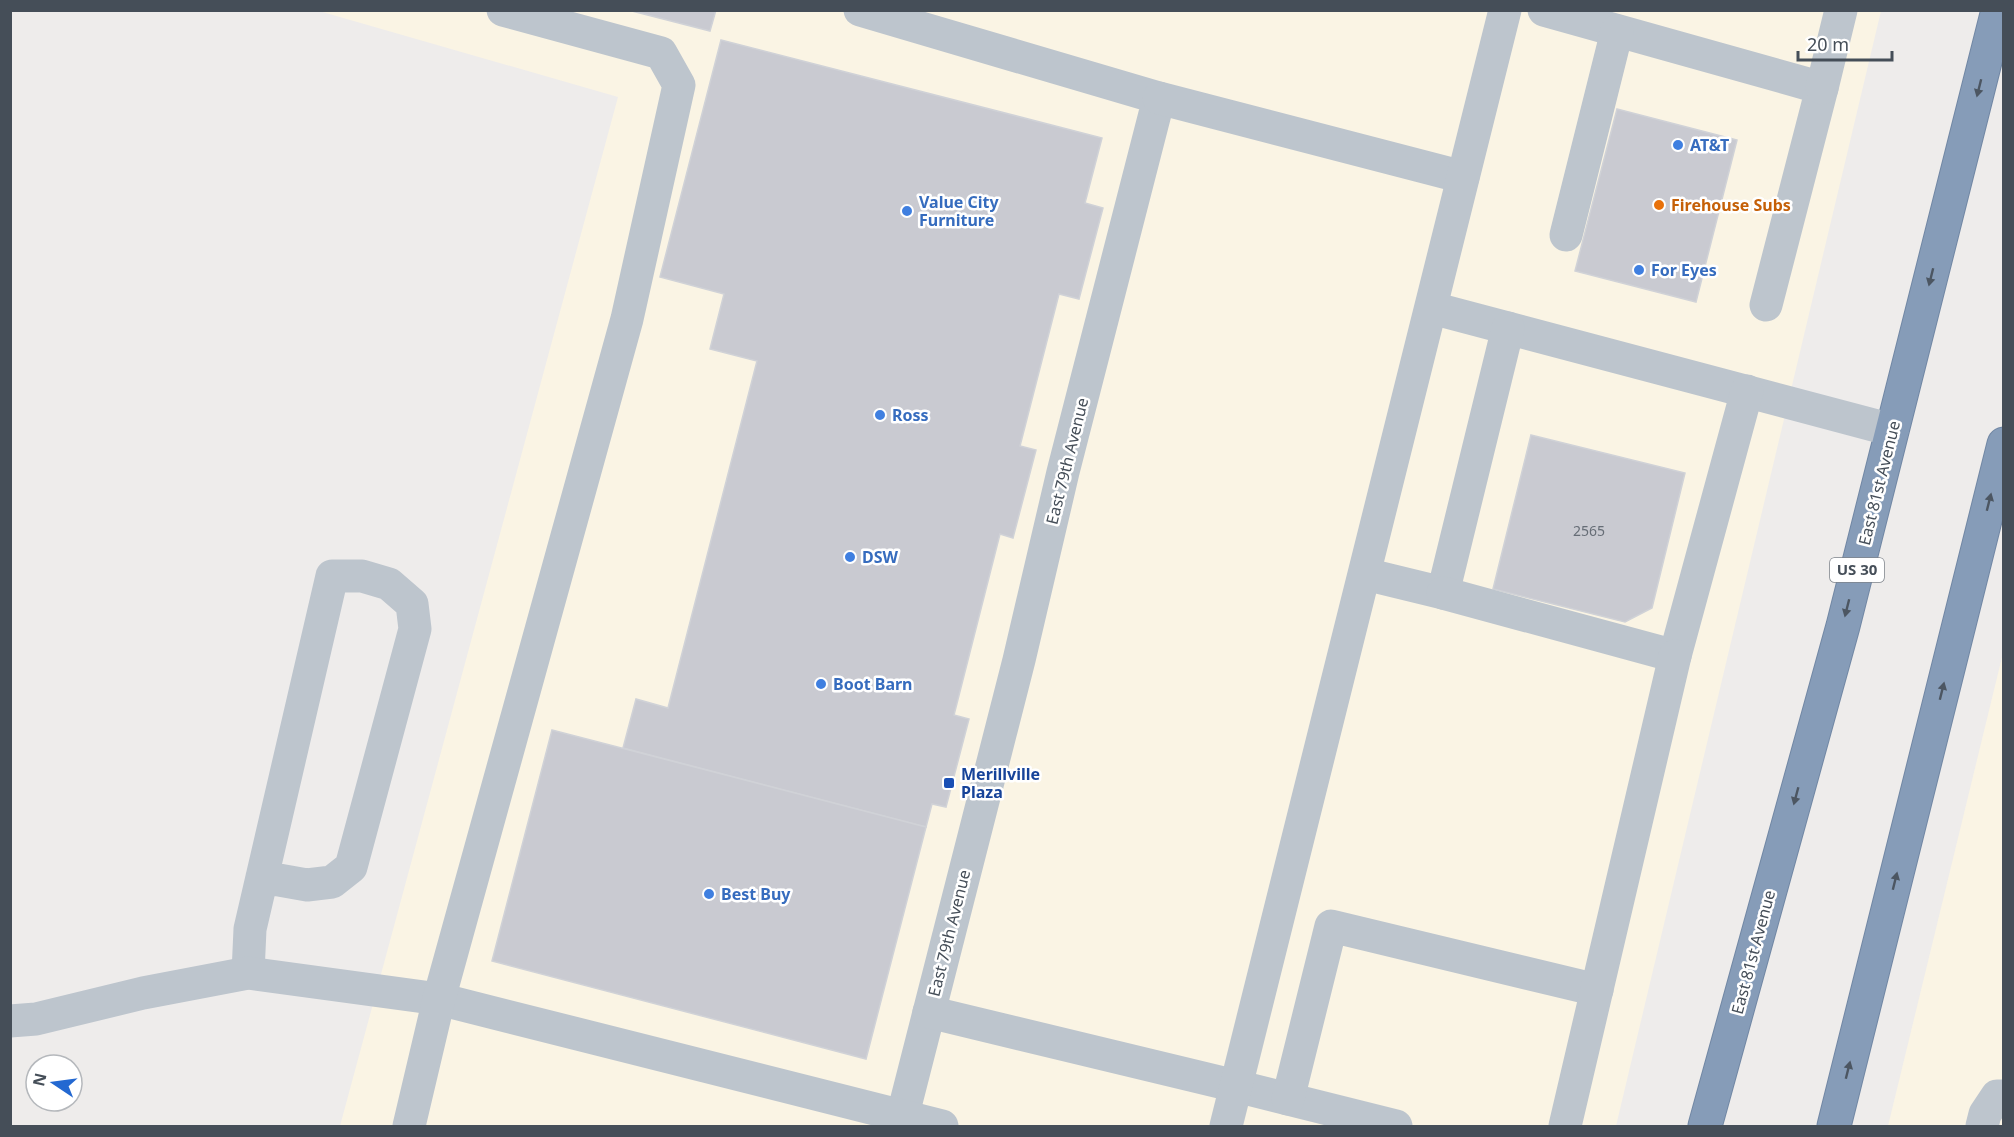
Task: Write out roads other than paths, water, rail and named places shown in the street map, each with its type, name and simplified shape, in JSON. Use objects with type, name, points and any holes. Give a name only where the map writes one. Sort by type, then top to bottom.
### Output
[{"type":"highway","name":"East 81st Avenue","points":[[1705,1126],[1843,626],[1998,10]]},
{"type":"highway","points":[[1834,1126],[2004,444]]},
{"type":"street","points":[[409,1126],[439,999],[627,319],[679,86],[661,53],[503,10]]},
{"type":"street","points":[[860,10],[1159,98],[1463,177]]},
{"type":"street","points":[[1226,1126],[1505,10]]},
{"type":"street","points":[[1544,10],[1822,87]]},
{"type":"street","points":[[1766,305],[1841,10]]},
{"type":"street","points":[[1566,235],[1617,31]]},
{"type":"street","name":"East 79th Avenue","points":[[901,1122],[1159,98]]},
{"type":"street","points":[[1431,308],[1892,430]]},
{"type":"street","points":[[1443,593],[1508,328]]},
{"type":"street","points":[[1565,1126],[1675,657],[1748,391]]},
{"type":"street","points":[[1365,574],[1443,593],[1675,657]]},
{"type":"street","points":[[248,973],[250,929],[262,877],[332,576],[362,576],[388,584],[412,604],[415,629],[351,867],[332,882],[307,885],[262,877]]},
{"type":"street","points":[[1280,912],[1597,990]]},
{"type":"street","points":[[1288,1099],[1331,926]]},
{"type":"street","points":[[10,1021],[36,1019],[142,993],[248,973],[439,999],[901,1122],[942,1126]]},
{"type":"street","points":[[929,1012],[1396,1126]]},
{"type":"street","points":[[1982,1126],[1985,1114],[1997,1096],[2004,1096]]},
{"type":"place","name":"AT&T","points":[[1678,145]]},
{"type":"place","name":"Firehouse Subs","points":[[1659,205]]},
{"type":"place","name":"Value City Furniture","points":[[907,211]]},
{"type":"place","name":"For Eyes","points":[[1639,270]]},
{"type":"place","name":"Ross","points":[[880,415]]},
{"type":"place","name":"DSW","points":[[850,557]]},
{"type":"place","name":"Boot Barn","points":[[821,684]]},
{"type":"place","name":"Merillville Plaza","points":[[949,783]]},
{"type":"place","name":"Best Buy","points":[[709,894]]}]
